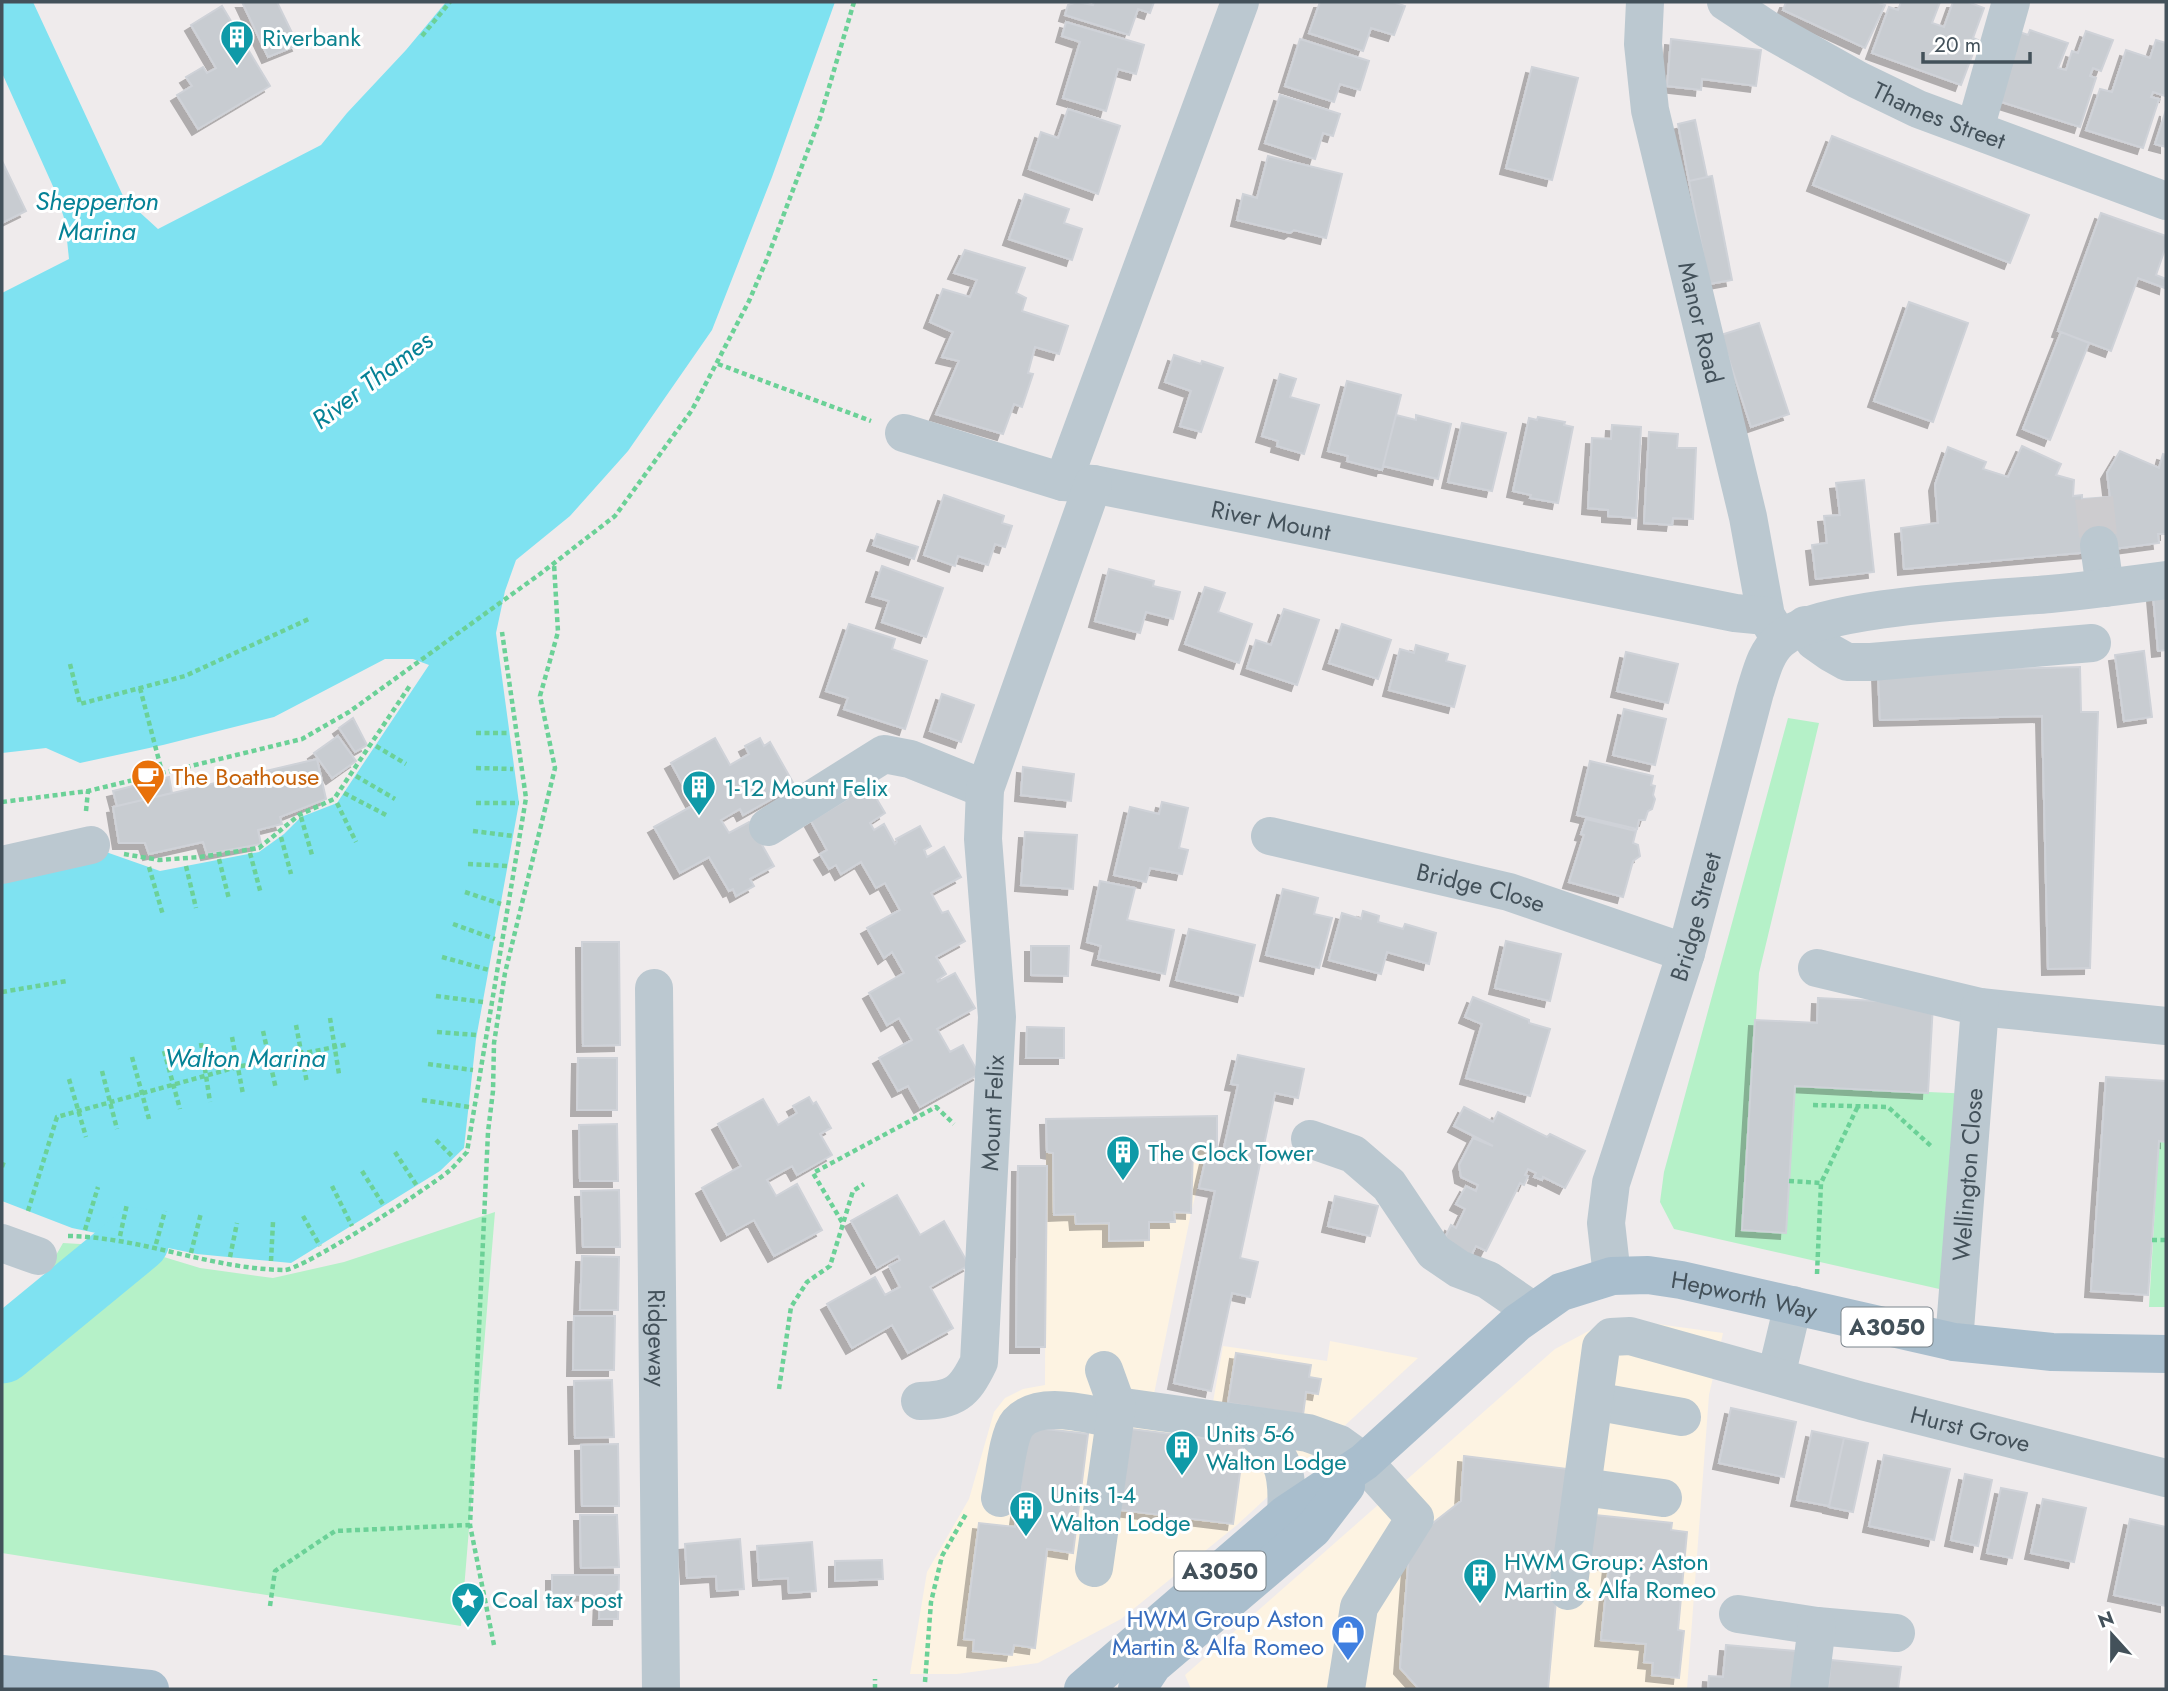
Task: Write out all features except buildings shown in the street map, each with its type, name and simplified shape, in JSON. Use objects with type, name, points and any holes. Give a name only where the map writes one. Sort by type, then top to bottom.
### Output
[{"type":"main road","name":"Hepworth Way","points":[[1612,1276],[1648,1275],[1681,1280],[1954,1342],[2052,1352],[2166,1354]]},
{"type":"main road","name":"A3050","points":[[1083,1689],[1286,1514],[1364,1462],[1517,1322],[1561,1292],[1612,1276]]},
{"type":"main road","name":"A3050","points":[[1137,1689],[1153,1665],[1313,1529],[1364,1462]]},
{"type":"main road","points":[[2,1674],[150,1689]]},
{"type":"street","points":[[768,827],[884,754],[910,759],[985,789],[1078,483],[1240,2]]},
{"type":"street","name":"Manor Road","points":[[1645,2],[1643,44],[1650,110],[1748,517],[1784,627]]},
{"type":"street","name":"Thames Street","points":[[1726,2],[1767,29],[1858,80],[1918,109],[2166,201]]},
{"type":"street","points":[[1975,129],[2011,2]]},
{"type":"street","name":"River Mount","points":[[904,433],[1078,483],[1735,613],[1784,627]]},
{"type":"street","points":[[2099,545],[2105,588]]},
{"type":"street","points":[[1784,627],[1888,609],[2166,580]]},
{"type":"street","points":[[1784,627],[1814,641],[1847,662],[2092,643]]},
{"type":"street","name":"Bridge Street","points":[[1612,1276],[1606,1223],[1611,1183],[1686,953],[1755,692],[1768,654],[1784,627]]},
{"type":"street","name":"Mount Felix","points":[[920,1401],[941,1400],[967,1387],[979,1362],[997,1017],[983,839],[985,789]]},
{"type":"street","name":"Bridge Close","points":[[1270,836],[1509,892],[1686,953]]},
{"type":"street","points":[[2,865],[91,845]]},
{"type":"street","points":[[1817,968],[1980,1007],[2166,1026]]},
{"type":"street","name":"Ridgeway","points":[[654,988],[661,1689]]},
{"type":"street","name":"Wellington Close","points":[[1954,1342],[1980,1007]]},
{"type":"street","points":[[1310,1139],[1353,1154],[1390,1185],[1434,1252],[1459,1269],[1488,1280],[1533,1311]]},
{"type":"street","points":[[2,1243],[38,1256]]},
{"type":"street","points":[[1776,1376],[1793,1305]]},
{"type":"street","name":"Hurst Grove","points":[[1594,1401],[1601,1347],[1611,1337],[1630,1336],[1862,1401],[2166,1478]]},
{"type":"street","points":[[1094,1568],[1116,1412],[1104,1370]]},
{"type":"street","points":[[1568,1591],[1594,1401],[1682,1417]]},
{"type":"street","points":[[1000,1498],[1011,1439],[1018,1423],[1035,1412],[1116,1412],[1245,1424],[1308,1433],[1339,1444],[1364,1462],[1415,1518],[1359,1607],[1346,1689]]},
{"type":"street","points":[[1245,1424],[1270,1444],[1282,1464],[1288,1486],[1286,1514]]},
{"type":"street","points":[[1583,1487],[1663,1498]]},
{"type":"street","points":[[1738,1614],[1816,1626],[1896,1633]]},
{"type":"street","points":[[1809,1689],[1816,1626]]},
{"type":"path","points":[[422,36],[450,2]]},
{"type":"path","points":[[2,802],[88,791],[302,739],[349,712],[540,574],[615,516],[692,410],[749,301],[820,118],[854,2]]},
{"type":"path","points":[[718,364],[904,433]]},
{"type":"path","points":[[494,1645],[470,1525],[485,1185],[494,1043],[505,973],[555,768],[540,696],[558,632],[554,563]]},
{"type":"path","points":[[70,664],[79,704],[185,676],[311,618]]},
{"type":"path","points":[[38,1256],[60,1236],[88,1237],[200,1260],[288,1271],[358,1231],[448,1171],[467,1152],[526,798],[502,632]]},
{"type":"path","points":[[91,845],[159,860],[259,848],[299,815],[334,799],[411,684]]},
{"type":"path","points":[[140,688],[162,772]]},
{"type":"path","points":[[476,733],[508,733]]},
{"type":"path","points":[[376,746],[406,764]]},
{"type":"path","points":[[476,768],[513,769]]},
{"type":"path","points":[[356,776],[395,799]]},
{"type":"path","points":[[344,793],[386,816]]},
{"type":"path","points":[[337,803],[356,842]]},
{"type":"path","points":[[476,803],[519,803]]},
{"type":"path","points":[[301,817],[312,855]]},
{"type":"path","points":[[473,831],[513,836]]},
{"type":"path","points":[[281,837],[290,874]]},
{"type":"path","points":[[250,853],[261,894]]},
{"type":"path","points":[[219,859],[229,899]]},
{"type":"path","points":[[468,864],[508,866]]},
{"type":"path","points":[[186,866],[196,908]]},
{"type":"path","points":[[149,867],[163,915]]},
{"type":"path","points":[[465,892],[501,904]]},
{"type":"path","points":[[453,924],[495,939]]},
{"type":"path","points":[[442,957],[489,970]]},
{"type":"path","points":[[2,992],[67,981]]},
{"type":"path","points":[[436,996],[483,1002]]},
{"type":"path","points":[[330,1018],[339,1074]]},
{"type":"path","points":[[296,1025],[307,1083]]},
{"type":"path","points":[[263,1031],[276,1089]]},
{"type":"path","points":[[437,1032],[477,1035]]},
{"type":"path","points":[[232,1037],[243,1094]]},
{"type":"path","points":[[201,1043],[210,1102]]},
{"type":"path","points":[[28,1211],[57,1116],[237,1067],[349,1044]]},
{"type":"path","points":[[164,1051],[180,1109]]},
{"type":"path","points":[[132,1057],[149,1119]]},
{"type":"path","points":[[428,1065],[473,1070]]},
{"type":"path","points":[[102,1071],[117,1129]]},
{"type":"path","points":[[69,1079],[86,1137]]},
{"type":"path","points":[[422,1100],[469,1107]]},
{"type":"path","points":[[1813,1105],[1888,1107],[1966,1178]]},
{"type":"path","points":[[1817,1275],[1821,1183],[1858,1106]]},
{"type":"path","points":[[842,1222],[813,1173],[936,1107],[963,1132]]},
{"type":"path","points":[[436,1140],[454,1158]]},
{"type":"path","points":[[395,1152],[417,1186]]},
{"type":"path","points":[[2,1167],[4,1161]]},
{"type":"path","points":[[362,1171],[384,1206]]},
{"type":"path","points":[[1789,1181],[1821,1183]]},
{"type":"path","points":[[779,1389],[791,1307],[807,1282],[830,1266],[853,1191],[864,1184]]},
{"type":"path","points":[[332,1186],[352,1226]]},
{"type":"path","points":[[85,1230],[98,1187]]},
{"type":"path","points":[[120,1236],[127,1204]]},
{"type":"path","points":[[156,1244],[165,1211]]},
{"type":"path","points":[[191,1253],[201,1213]]},
{"type":"path","points":[[303,1216],[320,1246]]},
{"type":"path","points":[[271,1261],[273,1222]]},
{"type":"path","points":[[230,1257],[237,1223]]},
{"type":"path","points":[[2152,1240],[2166,1240]]},
{"type":"path","points":[[270,1606],[275,1571],[335,1531],[470,1525]]},
{"type":"path","points":[[875,1679],[875,1689]]},
{"type":"shaded area","points":[[1217,1116],[1217,1147],[1207,1148],[1154,1394],[1213,1402],[1223,1346],[1327,1361],[1330,1341],[1418,1358],[1237,1525],[1121,1619],[1038,1663],[957,1674],[910,1674],[927,1572],[969,1499],[994,1412],[1005,1398],[1023,1389],[1045,1385],[1046,1119]]},
{"type":"shaded area","points":[[1613,1318],[1723,1333],[1709,1395],[1687,1689],[1191,1689],[1185,1675],[1555,1349]]},
{"type":"green space","points":[[1788,718],[1819,723],[1759,973],[1742,1230],[1786,1233],[1795,1086],[1973,1094],[1957,1293],[1674,1229],[1660,1202],[1664,1172]]},
{"type":"green space","points":[[2159,1141],[2166,1142],[2166,1307],[2149,1307]]},
{"type":"green space","points":[[495,1212],[461,1626],[2,1553],[2,1311],[20,1318],[63,1243],[131,1247],[200,1268],[273,1278],[344,1262]]},
{"type":"water","points":[[2,2],[33,2],[124,198],[158,229],[321,145],[446,2],[835,2],[772,177],[712,330],[628,451],[570,516],[516,560],[505,591],[496,633],[519,803],[476,1039],[464,1148],[440,1171],[291,1263],[197,1254],[72,1228],[2,1201],[2,880],[106,852],[160,871],[259,852],[284,834],[301,817],[337,803],[429,665],[413,659],[385,659],[274,717],[80,763],[46,748],[2,753],[2,293],[69,259],[65,221],[56,193],[2,73]]},
{"type":"waterway","points":[[2,1351],[137,1240]]},
{"type":"tunnel","points":[[2094,498],[2099,545]]},
{"type":"place","name":"Riverbank","points":[[237,67]]},
{"type":"place","name":"The Boathouse","points":[[148,806]]},
{"type":"place","name":"1-12 Mount Felix","points":[[699,817]]},
{"type":"place","name":"The Clock Tower","points":[[1123,1182]]},
{"type":"place","name":"Units 5-6 Walton Lodge","points":[[1182,1477]]},
{"type":"place","name":"Units 1-4 Walton Lodge","points":[[1026,1538]]},
{"type":"place","name":"HWM Group: Aston Martin & Alfa Romeo","points":[[1480,1605]]},
{"type":"place","name":"Coal tax post","points":[[468,1629]]},
{"type":"place","name":"HWM Group Aston Martin & Alfa Romeo","points":[[1348,1662]]},
{"type":"water label","name":"Shepperton Marina","points":[[97,216]]},
{"type":"water label","name":"River Thames","points":[[372,380]]},
{"type":"water label","name":"Walton Marina","points":[[245,1058]]}]
